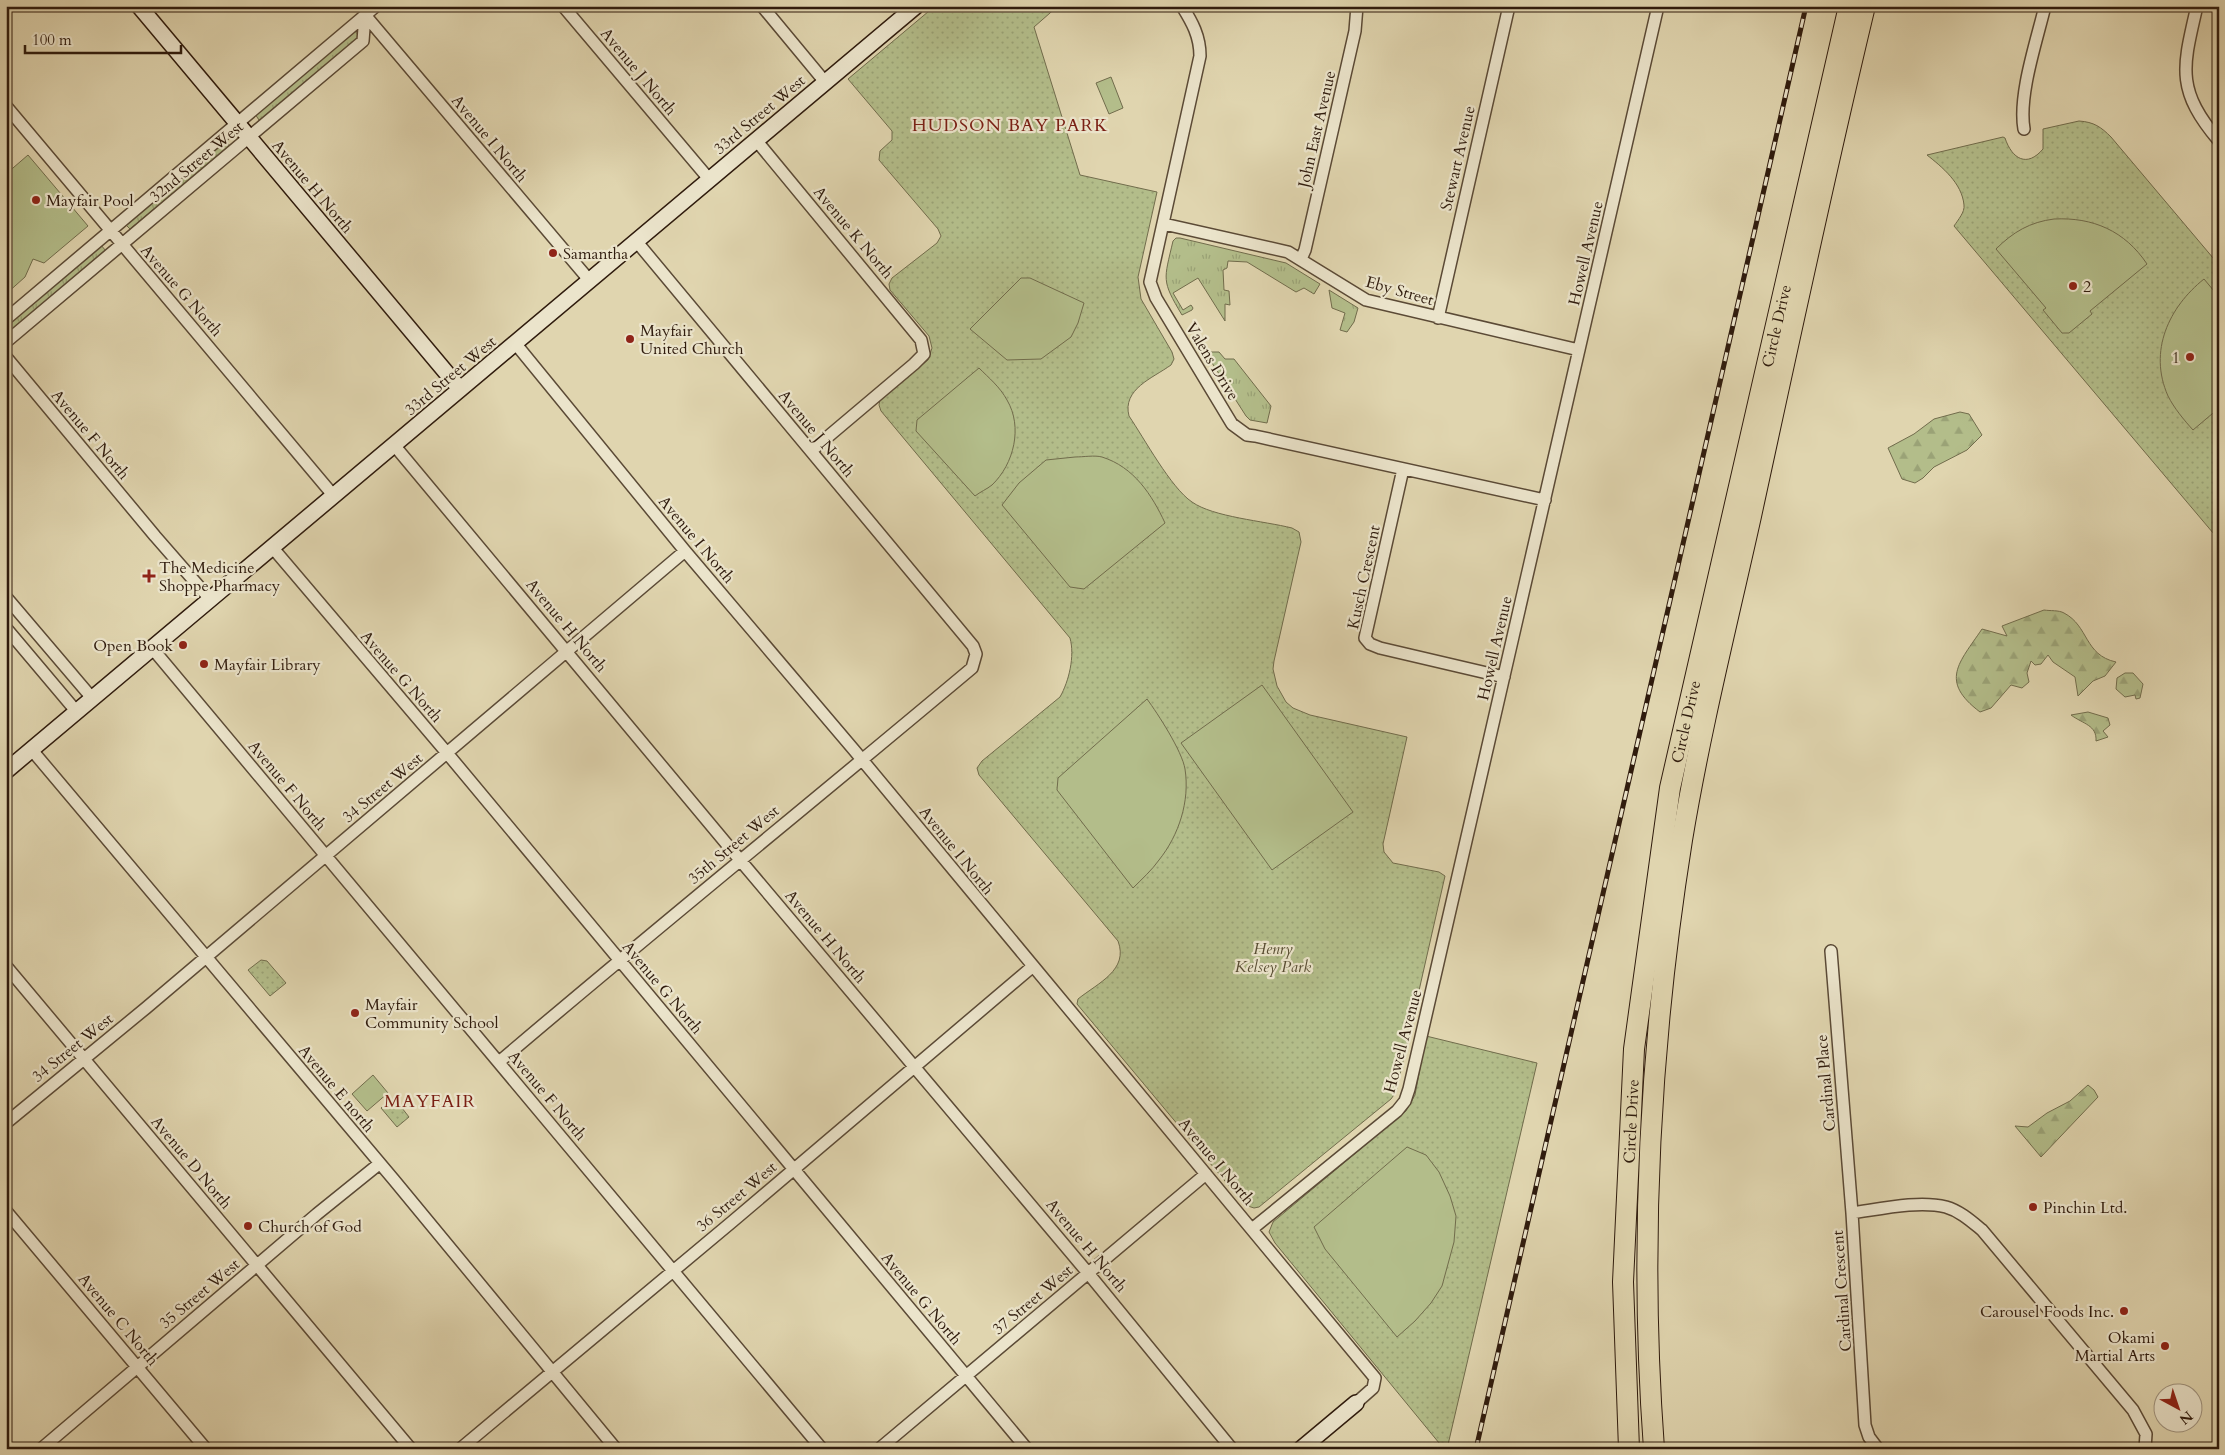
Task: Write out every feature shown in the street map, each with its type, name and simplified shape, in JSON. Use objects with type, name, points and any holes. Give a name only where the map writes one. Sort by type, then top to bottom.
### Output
[{"type":"highway","name":"Circle Drive","points":[[1629,1449],[1623,1282],[1634,1049],[1670,788],[1849,6]]},
{"type":"highway","name":"Circle Drive","points":[[1654,1449],[1648,1344],[1650,1158],[1657,1045],[1667,945],[1700,744],[1804,270],[1865,6]]},
{"type":"main road","name":"Avenue H North","points":[[139,6],[460,389]]},
{"type":"main road","name":"33rd Street West","points":[[6,771],[916,6]]},
{"type":"main road","points":[[1301,1449],[1356,1402]]},
{"type":"street","name":"32nd Street West","points":[[6,318],[376,6]]},
{"type":"street","name":"Avenue J North","points":[[563,6],[710,180]]},
{"type":"street","points":[[762,6],[825,82]]},
{"type":"street","name":"Valens Drive","points":[[1182,6],[1196,30],[1200,56],[1150,282],[1152,291],[1232,424],[1247,434],[1545,500]]},
{"type":"street","name":"John East Avenue","points":[[1302,259],[1308,240],[1357,22],[1357,6]]},
{"type":"street","name":"Stewart Avenue","points":[[1438,318],[1509,6]]},
{"type":"street","name":"Howell Avenue","points":[[1252,1229],[1397,1112],[1405,1101],[1450,916],[1658,6]]},
{"type":"street","points":[[2024,129],[2023,109],[2028,79],[2045,6]]},
{"type":"street","points":[[2196,6],[2185,58],[2185,75],[2189,93],[2197,112],[2219,141]]},
{"type":"street","name":"32nd Street West","points":[[6,342],[362,41],[365,15]]},
{"type":"street","name":"Avenue I North","points":[[365,15],[590,281]]},
{"type":"street","name":"Avenue G North","points":[[6,106],[333,495]]},
{"type":"street","name":"Avenue K North","points":[[756,140],[878,287],[921,340],[924,347],[924,354],[914,364],[811,451]]},
{"type":"street","name":"Eby Street","points":[[1164,224],[1288,252],[1366,300],[1579,350]]},
{"type":"street","name":"Avenue J North","points":[[637,242],[973,646]]},
{"type":"street","name":"Avenue I North","points":[[515,343],[685,551],[862,760],[1375,1378],[1373,1388],[1356,1402]]},
{"type":"street","name":"Avenue F North","points":[[6,357],[210,599]]},
{"type":"street","name":"Avenue H North","points":[[394,445],[1088,1273],[1232,1449]]},
{"type":"street","name":"Kusch Crescent","points":[[1403,469],[1365,638],[1370,644],[1380,648],[1504,677]]},
{"type":"street","name":"Avenue G North","points":[[272,547],[447,753],[1027,1449]]},
{"type":"street","name":"34 Street West","points":[[6,1123],[326,856],[685,551]]},
{"type":"street","points":[[6,597],[92,698]]},
{"type":"street","points":[[6,628],[76,711]]},
{"type":"street","name":"35th Street West","points":[[499,1062],[972,668],[976,654],[973,646]]},
{"type":"street","name":"Avenue F North","points":[[152,648],[822,1449]]},
{"type":"street","name":"Avenue E north","points":[[31,749],[616,1449]]},
{"type":"street","name":"Cardinal Place","points":[[1831,951],[1852,1213]]},
{"type":"street","name":"Avenue D North","points":[[6,966],[411,1449]]},
{"type":"street","name":"36 Street West","points":[[460,1449],[674,1271],[1032,967]]},
{"type":"street","name":"35 Street West","points":[[41,1449],[317,1214],[379,1164]]},
{"type":"street","name":"37 Street West","points":[[879,1449],[1206,1174]]},
{"type":"street","name":"Cardinal Crescent","points":[[1878,1449],[1869,1437],[1865,1425],[1852,1213],[1924,1205],[1945,1207],[1964,1215],[1982,1230],[2133,1410],[2146,1434],[2145,1449]]},
{"type":"street","name":"Avenue C North","points":[[6,1211],[206,1449]]},
{"type":"green space","name":"Henry Kelsey Park","points":[[935,6],[1058,6],[1034,27],[1080,175],[1157,192],[1138,277],[1141,299],[1172,352],[1174,359],[1171,365],[1134,391],[1128,407],[1129,416],[1175,486],[1192,502],[1225,515],[1292,528],[1299,532],[1301,542],[1274,661],[1273,669],[1277,686],[1286,702],[1293,708],[1310,715],[1407,737],[1383,844],[1384,852],[1393,863],[1439,872],[1445,876],[1396,1092],[1391,1099],[1259,1207],[1254,1208],[1245,1205],[1077,1004],[1078,999],[1110,975],[1115,968],[1119,960],[1120,951],[1118,941],[979,775],[977,768],[982,761],[1060,697],[1070,668],[1072,653],[1070,638],[881,411],[879,405],[880,399],[928,360],[932,348],[929,336],[890,290],[889,284],[892,278],[937,243],[941,236],[938,229],[879,160],[880,151],[892,140],[892,131],[848,79]]},
{"type":"green space","points":[[354,30],[360,37],[262,120],[259,120],[255,114]]},
{"type":"green space","points":[[1111,77],[1123,108],[1109,114],[1096,83]]},
{"type":"green space","points":[[2079,121],[2097,126],[2111,137],[2219,265],[2219,427],[2213,432],[2219,439],[2219,540],[1954,226],[1963,210],[1962,197],[1950,176],[1927,155],[2003,137],[2016,156],[2026,159],[2031,158],[2043,149],[2043,129]]},
{"type":"green space","points":[[225,140],[230,146],[130,229],[125,224]]},
{"type":"green space","name":"Mayfair Pool","points":[[28,155],[88,226],[44,263],[33,259],[25,277],[6,294],[6,174]]},
{"type":"green space","name":"2","points":[[2045,220],[2082,221],[2107,228],[2129,243],[2147,264],[2090,311],[2092,314],[2069,333],[2062,333],[2043,310],[2046,308],[1996,249],[2022,229]]},
{"type":"green space","points":[[1176,238],[1286,263],[1320,284],[1314,294],[1304,288],[1296,292],[1247,262],[1228,261],[1227,268],[1223,270],[1224,290],[1229,291],[1230,305],[1225,304],[1225,321],[1198,278],[1173,293],[1183,310],[1191,305],[1193,308],[1182,315],[1170,294],[1166,280],[1173,241]]},
{"type":"green space","points":[[100,244],[106,251],[8,333],[6,322]]},
{"type":"green space","points":[[1021,278],[1030,278],[1084,303],[1078,323],[1071,337],[1041,359],[1007,360],[970,329]]},
{"type":"green space","name":"1","points":[[2204,279],[2219,297],[2219,408],[2193,430],[2179,414],[2168,396],[2162,379],[2161,347],[2165,331],[2172,316],[2192,290]]},
{"type":"green space","points":[[1329,290],[1358,308],[1354,322],[1347,332],[1340,330],[1345,313],[1332,308]]},
{"type":"green space","points":[[1205,352],[1219,352],[1225,359],[1234,359],[1271,406],[1267,423],[1250,420],[1246,416]]},
{"type":"green space","points":[[979,368],[998,387],[1007,400],[1012,411],[1015,433],[1014,445],[1006,467],[992,485],[975,496],[916,431],[917,420]]},
{"type":"green space","points":[[1960,412],[1969,414],[1982,435],[1967,450],[1934,467],[1915,483],[1902,479],[1888,448],[1914,434],[1934,419]]},
{"type":"green space","points":[[1102,457],[1124,468],[1148,492],[1165,523],[1084,589],[1070,587],[1002,505],[1019,483],[1046,460]]},
{"type":"green space","points":[[2044,610],[2062,612],[2072,619],[2098,653],[2116,662],[2105,676],[2093,681],[2078,696],[2075,677],[2053,662],[2048,655],[2041,664],[2035,665],[2031,661],[2027,673],[2029,682],[2022,688],[2011,685],[1991,708],[1980,712],[1967,701],[1960,691],[1957,681],[1960,662],[1966,652],[1982,629],[2007,636],[2002,626]]},
{"type":"green space","points":[[2125,673],[2133,673],[2143,684],[2140,698],[2136,699],[2135,695],[2125,697],[2116,689],[2117,678]]},
{"type":"green space","points":[[1262,685],[1353,812],[1272,870],[1181,743]]},
{"type":"green space","points":[[1147,699],[1175,743],[1183,761],[1186,793],[1181,817],[1172,840],[1156,864],[1133,888],[1057,790],[1058,778]]},
{"type":"green space","points":[[2088,712],[2108,718],[2110,725],[2103,731],[2108,737],[2096,741],[2092,728],[2071,715]]},
{"type":"green space","points":[[261,960],[267,961],[286,983],[270,996],[248,970]]},
{"type":"green space","points":[[1426,1036],[1537,1063],[1447,1449],[1444,1449],[1275,1243],[1269,1232],[1273,1222],[1406,1111],[1415,1095]]},
{"type":"green space","points":[[373,1075],[388,1093],[367,1111],[352,1094]]},
{"type":"green space","points":[[2088,1085],[2098,1097],[2041,1157],[2015,1126],[2028,1127],[2047,1113],[2070,1101]]},
{"type":"green space","points":[[387,1103],[398,1103],[409,1117],[397,1127],[381,1108]]},
{"type":"green space","points":[[1407,1147],[1426,1155],[1439,1172],[1450,1196],[1456,1216],[1454,1242],[1442,1286],[1431,1303],[1397,1337],[1325,1249],[1314,1227]]},
{"type":"railway","points":[[1476,1449],[1806,6]]},
{"type":"place","name":"Mayfair Pool","points":[[36,200]]},
{"type":"place","name":"Samantha","points":[[553,253]]},
{"type":"place","name":"2","points":[[2073,286]]},
{"type":"place","name":"Mayfair United Church","points":[[630,339]]},
{"type":"place","name":"1","points":[[2190,357]]},
{"type":"place","name":"The Medicine Shoppe Pharmacy","points":[[149,576]]},
{"type":"place","name":"Open Book","points":[[183,645]]},
{"type":"place","name":"Mayfair Library","points":[[204,664]]},
{"type":"place","name":"Mayfair Community School","points":[[355,1013]]},
{"type":"place","name":"Pinchin Ltd.","points":[[2033,1207]]},
{"type":"place","name":"Church of God","points":[[248,1226]]},
{"type":"place","name":"Carousel Foods Inc.","points":[[2124,1311]]},
{"type":"place","name":"Okami Martial Arts","points":[[2165,1346]]},
{"type":"district","name":"HUDSON BAY PARK","points":[[1010,125]]},
{"type":"district","name":"MAYFAIR","points":[[430,1101]]}]
